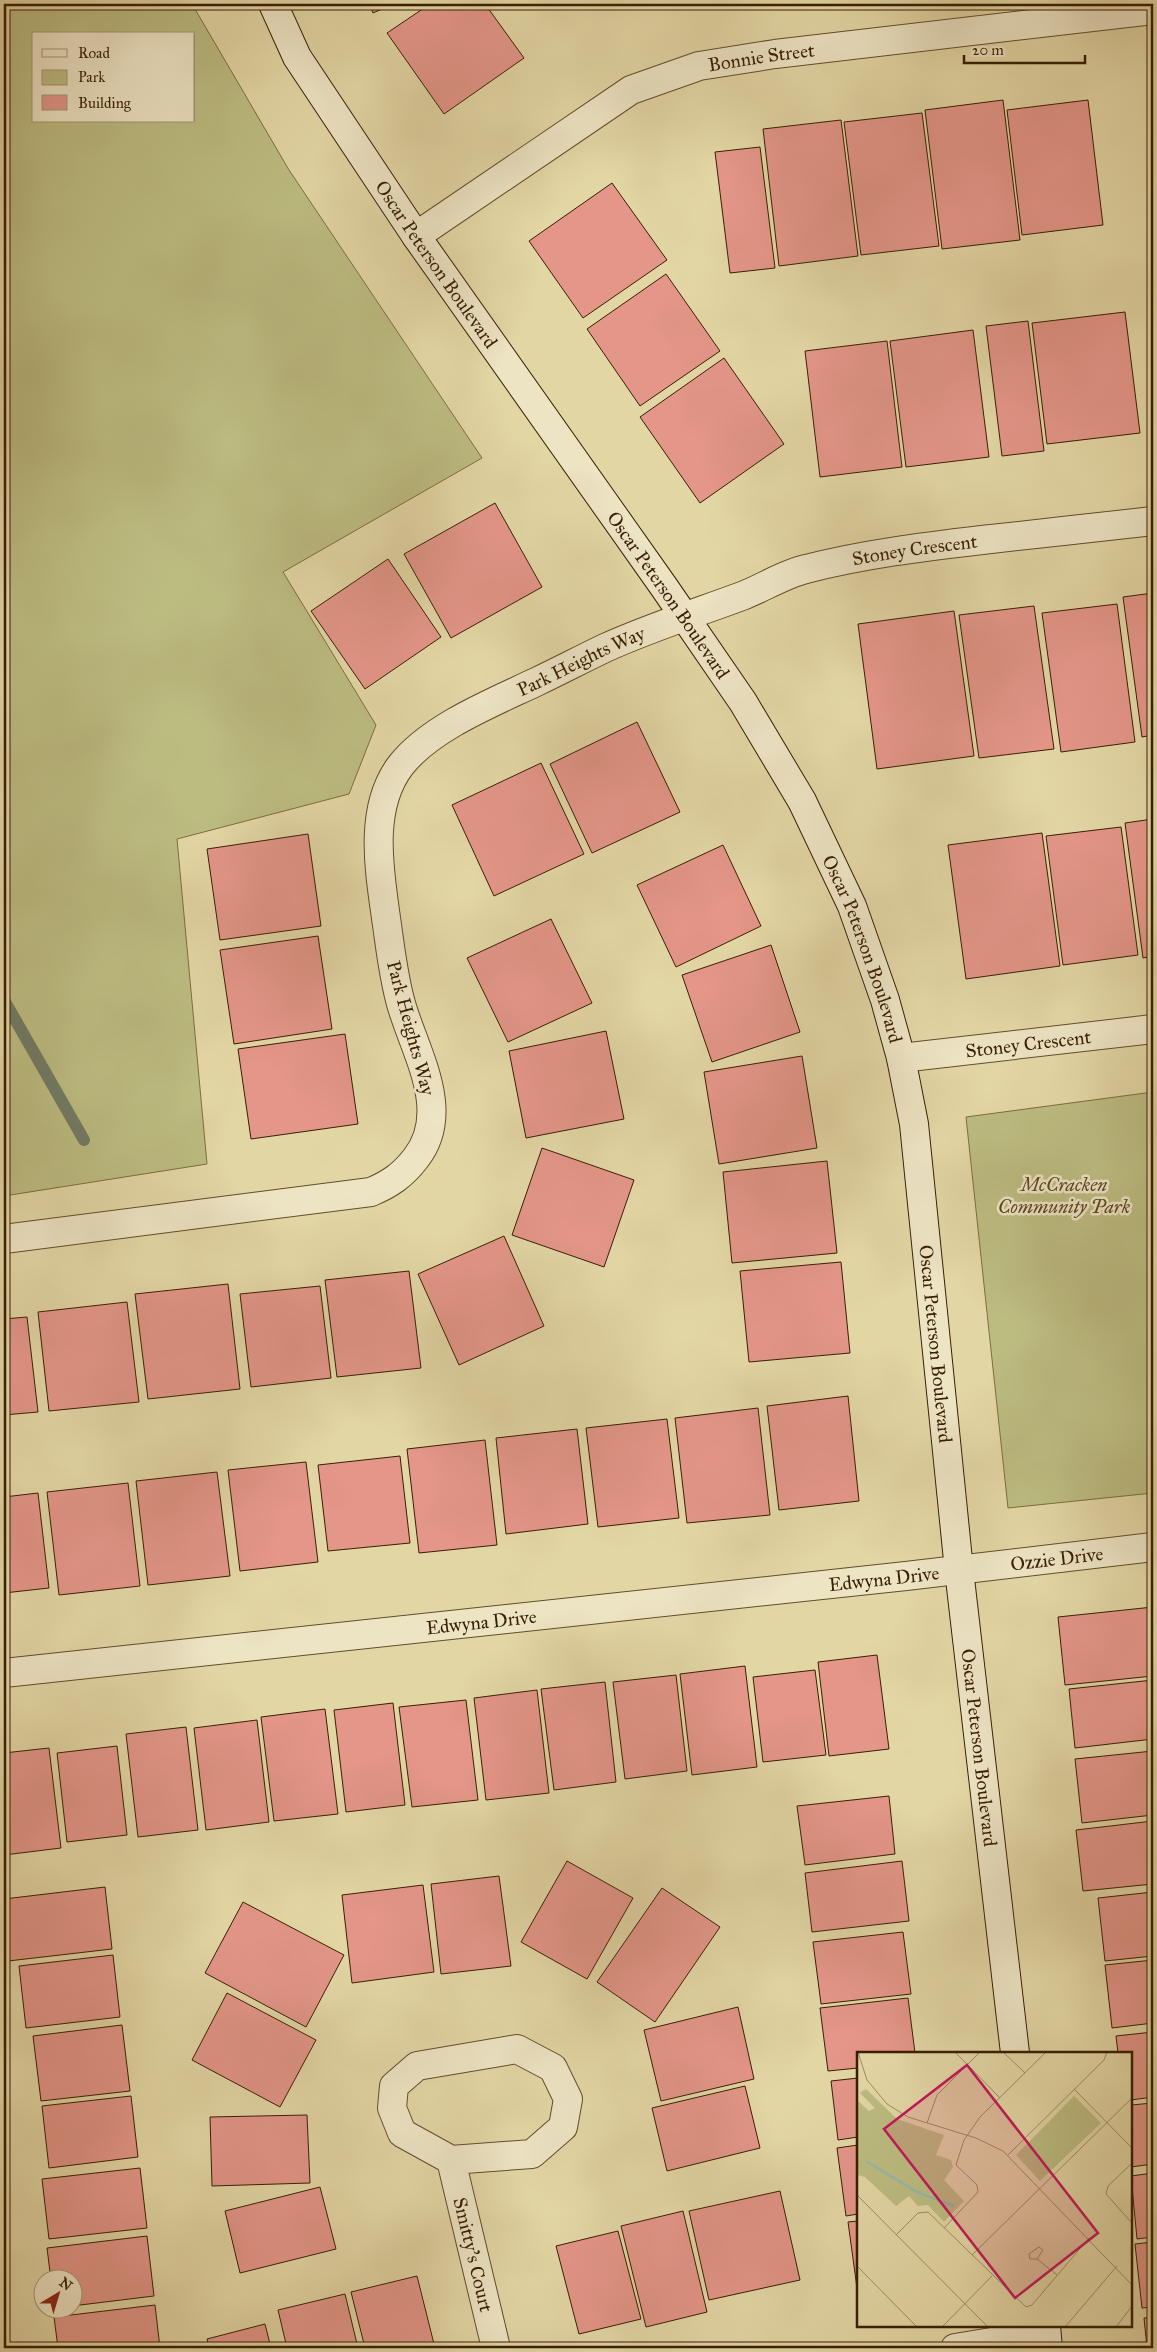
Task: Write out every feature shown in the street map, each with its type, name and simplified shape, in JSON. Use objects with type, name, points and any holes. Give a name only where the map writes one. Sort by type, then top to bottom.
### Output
[{"type":"street","name":"Oscar Peterson Boulevard","points":[[273,4],[296,56],[416,236],[685,616],[743,702],[802,801],[852,906],[885,1000],[901,1058],[914,1124],[959,1570],[1015,2052]]},
{"type":"street","name":"Bonnie Street","points":[[416,236],[631,90],[699,66],[775,54],[1153,10]]},
{"type":"street","name":"Stoney Crescent","points":[[685,616],[746,595],[802,569],[915,548],[1153,520]]},
{"type":"street","name":"Park Heights Way","points":[[4,1239],[371,1192],[392,1183],[421,1152],[428,1134],[431,1115],[430,1095],[425,1072],[402,1006],[393,965],[379,868],[380,822],[387,792],[401,765],[433,736],[471,714],[605,648],[685,616]]},
{"type":"street","name":"Stoney Crescent","points":[[901,1058],[1153,1029]]},
{"type":"street","name":"Ozzie Drive","points":[[959,1570],[1153,1547]]},
{"type":"street","name":"Edwyna Drive","points":[[4,1673],[959,1570]]},
{"type":"street","points":[[517,2049],[553,2068],[568,2100],[563,2127],[532,2154],[451,2160],[402,2133],[392,2108],[394,2086],[417,2066],[517,2049]]},
{"type":"street","name":"Smitty's Court","points":[[451,2160],[496,2348]]},
{"type":"street","points":[[955,2348],[1047,2336]]},
{"type":"green space","points":[[4,4],[192,4],[289,170],[482,458],[283,572],[376,725],[349,794],[177,839],[207,1164],[4,1196]]},
{"type":"green space","name":"McCracken Community Park","points":[[1153,1092],[1153,1493],[1008,1508],[966,1117]]},
{"type":"building","points":[[369,4],[393,4],[373,13]]},
{"type":"building","points":[[430,4],[485,4],[524,58],[444,114],[387,33]]},
{"type":"building","points":[[1003,100],[1020,240],[942,249],[925,110]]},
{"type":"building","points":[[1088,100],[1103,225],[1022,235],[1007,110]]},
{"type":"building","points":[[922,113],[939,246],[861,255],[844,122]]},
{"type":"building","points":[[841,120],[858,256],[779,266],[763,129]]},
{"type":"building","points":[[760,147],[775,268],[730,273],[715,152]]},
{"type":"building","points":[[612,183],[667,260],[583,318],[529,241]]},
{"type":"building","points":[[666,274],[720,351],[640,406],[587,329]]},
{"type":"building","points":[[1125,312],[1140,433],[1047,444],[1032,323]]},
{"type":"building","points":[[1028,321],[1044,451],[1002,456],[986,326]]},
{"type":"building","points":[[973,330],[989,457],[906,467],[890,341]]},
{"type":"building","points":[[887,341],[902,467],[820,477],[805,351]]},
{"type":"building","points":[[724,358],[784,444],[700,503],[640,417]]},
{"type":"building","points":[[495,503],[542,587],[451,638],[404,554]]},
{"type":"building","points":[[388,559],[441,637],[365,689],[311,611]]},
{"type":"building","points":[[1153,593],[1153,735],[1142,737],[1123,597]]},
{"type":"building","points":[[1117,604],[1135,742],[1061,752],[1042,613]]},
{"type":"building","points":[[1034,606],[1054,749],[979,758],[959,615]]},
{"type":"building","points":[[954,611],[974,756],[877,769],[858,624]]},
{"type":"building","points":[[637,722],[680,812],[592,853],[550,764]]},
{"type":"building","points":[[541,763],[584,854],[494,896],[452,805]]},
{"type":"building","points":[[1153,819],[1153,956],[1143,958],[1125,823]]},
{"type":"building","points":[[1121,827],[1138,955],[1063,965],[1046,836]]},
{"type":"building","points":[[1042,833],[1060,966],[966,979],[948,845]]},
{"type":"building","points":[[308,834],[321,926],[220,940],[207,849]]},
{"type":"building","points":[[723,845],[761,926],[676,967],[637,885]]},
{"type":"building","points":[[551,919],[592,1003],[508,1042],[467,958]]},
{"type":"building","points":[[318,936],[332,1029],[234,1044],[220,950]]},
{"type":"building","points":[[771,945],[800,1032],[712,1062],[682,975]]},
{"type":"building","points":[[606,1031],[624,1119],[526,1138],[509,1051]]},
{"type":"building","points":[[345,1034],[358,1124],[251,1139],[238,1049]]},
{"type":"building","points":[[802,1056],[817,1148],[719,1164],[704,1072]]},
{"type":"building","points":[[542,1148],[634,1180],[604,1267],[512,1235]]},
{"type":"building","points":[[827,1161],[837,1253],[732,1263],[723,1172]]},
{"type":"building","points":[[504,1236],[544,1326],[459,1365],[418,1274]]},
{"type":"building","points":[[841,1262],[850,1353],[749,1362],[740,1271]]},
{"type":"building","points":[[409,1271],[421,1368],[337,1377],[325,1280]]},
{"type":"building","points":[[228,1284],[240,1389],[148,1399],[135,1294]]},
{"type":"building","points":[[320,1286],[331,1378],[251,1387],[240,1294]]},
{"type":"building","points":[[127,1302],[139,1402],[49,1411],[38,1312]]},
{"type":"building","points":[[27,1317],[38,1412],[4,1415],[4,1319]]},
{"type":"building","points":[[848,1396],[859,1501],[779,1510],[767,1406]]},
{"type":"building","points":[[758,1408],[770,1515],[687,1523],[675,1418]]},
{"type":"building","points":[[667,1419],[679,1518],[598,1527],[586,1428]]},
{"type":"building","points":[[577,1429],[588,1524],[506,1534],[496,1438]]},
{"type":"building","points":[[485,1440],[497,1545],[419,1553],[407,1449]]},
{"type":"building","points":[[400,1456],[410,1543],[328,1551],[318,1465]]},
{"type":"building","points":[[306,1462],[318,1562],[240,1571],[228,1470]]},
{"type":"building","points":[[217,1472],[230,1576],[148,1585],[136,1481]]},
{"type":"building","points":[[128,1483],[140,1586],[59,1595],[47,1492]]},
{"type":"building","points":[[38,1493],[49,1588],[4,1593],[4,1497]]},
{"type":"building","points":[[1153,1607],[1153,1676],[1065,1685],[1058,1617]]},
{"type":"building","points":[[877,1655],[889,1749],[829,1756],[818,1662]]},
{"type":"building","points":[[745,1666],[757,1767],[692,1775],[680,1674]]},
{"type":"building","points":[[815,1670],[826,1755],[763,1762],[753,1677]]},
{"type":"building","points":[[676,1675],[687,1771],[625,1779],[613,1682]]},
{"type":"building","points":[[1153,1680],[1153,1739],[1075,1748],[1069,1689]]},
{"type":"building","points":[[605,1682],[616,1782],[554,1790],[541,1689]]},
{"type":"building","points":[[537,1690],[549,1793],[486,1800],[474,1698]]},
{"type":"building","points":[[466,1700],[478,1800],[412,1807],[399,1707]]},
{"type":"building","points":[[393,1703],[405,1805],[346,1812],[334,1710]]},
{"type":"building","points":[[325,1709],[338,1814],[274,1821],[261,1717]]},
{"type":"building","points":[[257,1720],[269,1822],[206,1830],[194,1728]]},
{"type":"building","points":[[186,1727],[198,1830],[138,1837],[126,1734]]},
{"type":"building","points":[[117,1746],[127,1835],[67,1842],[57,1753]]},
{"type":"building","points":[[49,1748],[61,1848],[4,1855],[4,1753]]},
{"type":"building","points":[[1153,1751],[1153,1815],[1082,1823],[1075,1759]]},
{"type":"building","points":[[889,1796],[895,1854],[805,1865],[797,1806]]},
{"type":"building","points":[[1153,1821],[1153,1884],[1083,1891],[1076,1830]]},
{"type":"building","points":[[567,1861],[633,1898],[587,1979],[521,1942]]},
{"type":"building","points":[[902,1861],[909,1921],[812,1932],[805,1873]]},
{"type":"building","points":[[499,1876],[511,1966],[441,1974],[431,1884]]},
{"type":"building","points":[[423,1885],[434,1972],[352,1983],[342,1895]]},
{"type":"building","points":[[105,1887],[112,1949],[8,1961],[4,1927],[4,1899]]},
{"type":"building","points":[[662,1888],[720,1927],[655,2022],[597,1982]]},
{"type":"building","points":[[1153,1892],[1153,1956],[1105,1961],[1098,1898]]},
{"type":"building","points":[[243,1902],[344,1955],[306,2027],[205,1973]]},
{"type":"building","points":[[903,1932],[911,1994],[821,2004],[813,1942]]},
{"type":"building","points":[[113,1955],[120,2017],[26,2028],[19,1966]]},
{"type":"building","points":[[1153,1960],[1153,2023],[1112,2028],[1105,1965]]},
{"type":"building","points":[[227,1993],[316,2040],[280,2107],[192,2060]]},
{"type":"building","points":[[908,1998],[915,2052],[857,2052],[857,2068],[828,2071],[820,2008]]},
{"type":"building","points":[[738,2007],[754,2079],[661,2101],[644,2030]]},
{"type":"building","points":[[122,2025],[130,2091],[41,2101],[33,2036]]},
{"type":"building","points":[[1153,2032],[1153,2097],[1132,2100],[1132,2052],[1118,2052],[1116,2036]]},
{"type":"building","points":[[857,2078],[857,2137],[838,2140],[831,2081]]},
{"type":"building","points":[[745,2086],[760,2148],[667,2171],[652,2108]]},
{"type":"building","points":[[131,2096],[138,2157],[49,2168],[42,2106]]},
{"type":"building","points":[[1153,2103],[1153,2164],[1132,2167],[1132,2105]]},
{"type":"building","points":[[307,2115],[310,2183],[212,2186],[210,2117]]},
{"type":"building","points":[[857,2145],[857,2214],[846,2216],[837,2148]]},
{"type":"building","points":[[140,2168],[147,2228],[49,2239],[42,2179]]},
{"type":"building","points":[[1153,2173],[1153,2237],[1137,2239],[1132,2176]]},
{"type":"building","points":[[320,2187],[336,2249],[240,2273],[225,2211]]},
{"type":"building","points":[[780,2191],[800,2280],[709,2300],[689,2211]]},
{"type":"building","points":[[683,2211],[707,2312],[646,2327],[621,2226]]},
{"type":"building","points":[[857,2221],[857,2288],[848,2222]]},
{"type":"building","points":[[618,2231],[641,2319],[579,2334],[556,2246]]},
{"type":"building","points":[[147,2236],[154,2296],[82,2305],[82,2270],[50,2270],[47,2248]]},
{"type":"building","points":[[1153,2242],[1153,2307],[1142,2308],[1135,2244]]},
{"type":"building","points":[[417,2276],[435,2348],[365,2348],[351,2292]]},
{"type":"building","points":[[345,2294],[358,2348],[287,2348],[278,2310]]},
{"type":"building","points":[[155,2305],[160,2348],[58,2348],[54,2320],[82,2320],[82,2314]]},
{"type":"building","points":[[1153,2317],[1153,2348],[1147,2348],[1144,2318]]},
{"type":"building","points":[[265,2324],[271,2348],[209,2348],[207,2339]]},
{"type":"waterway","points":[[4,1000],[84,1140]]}]
